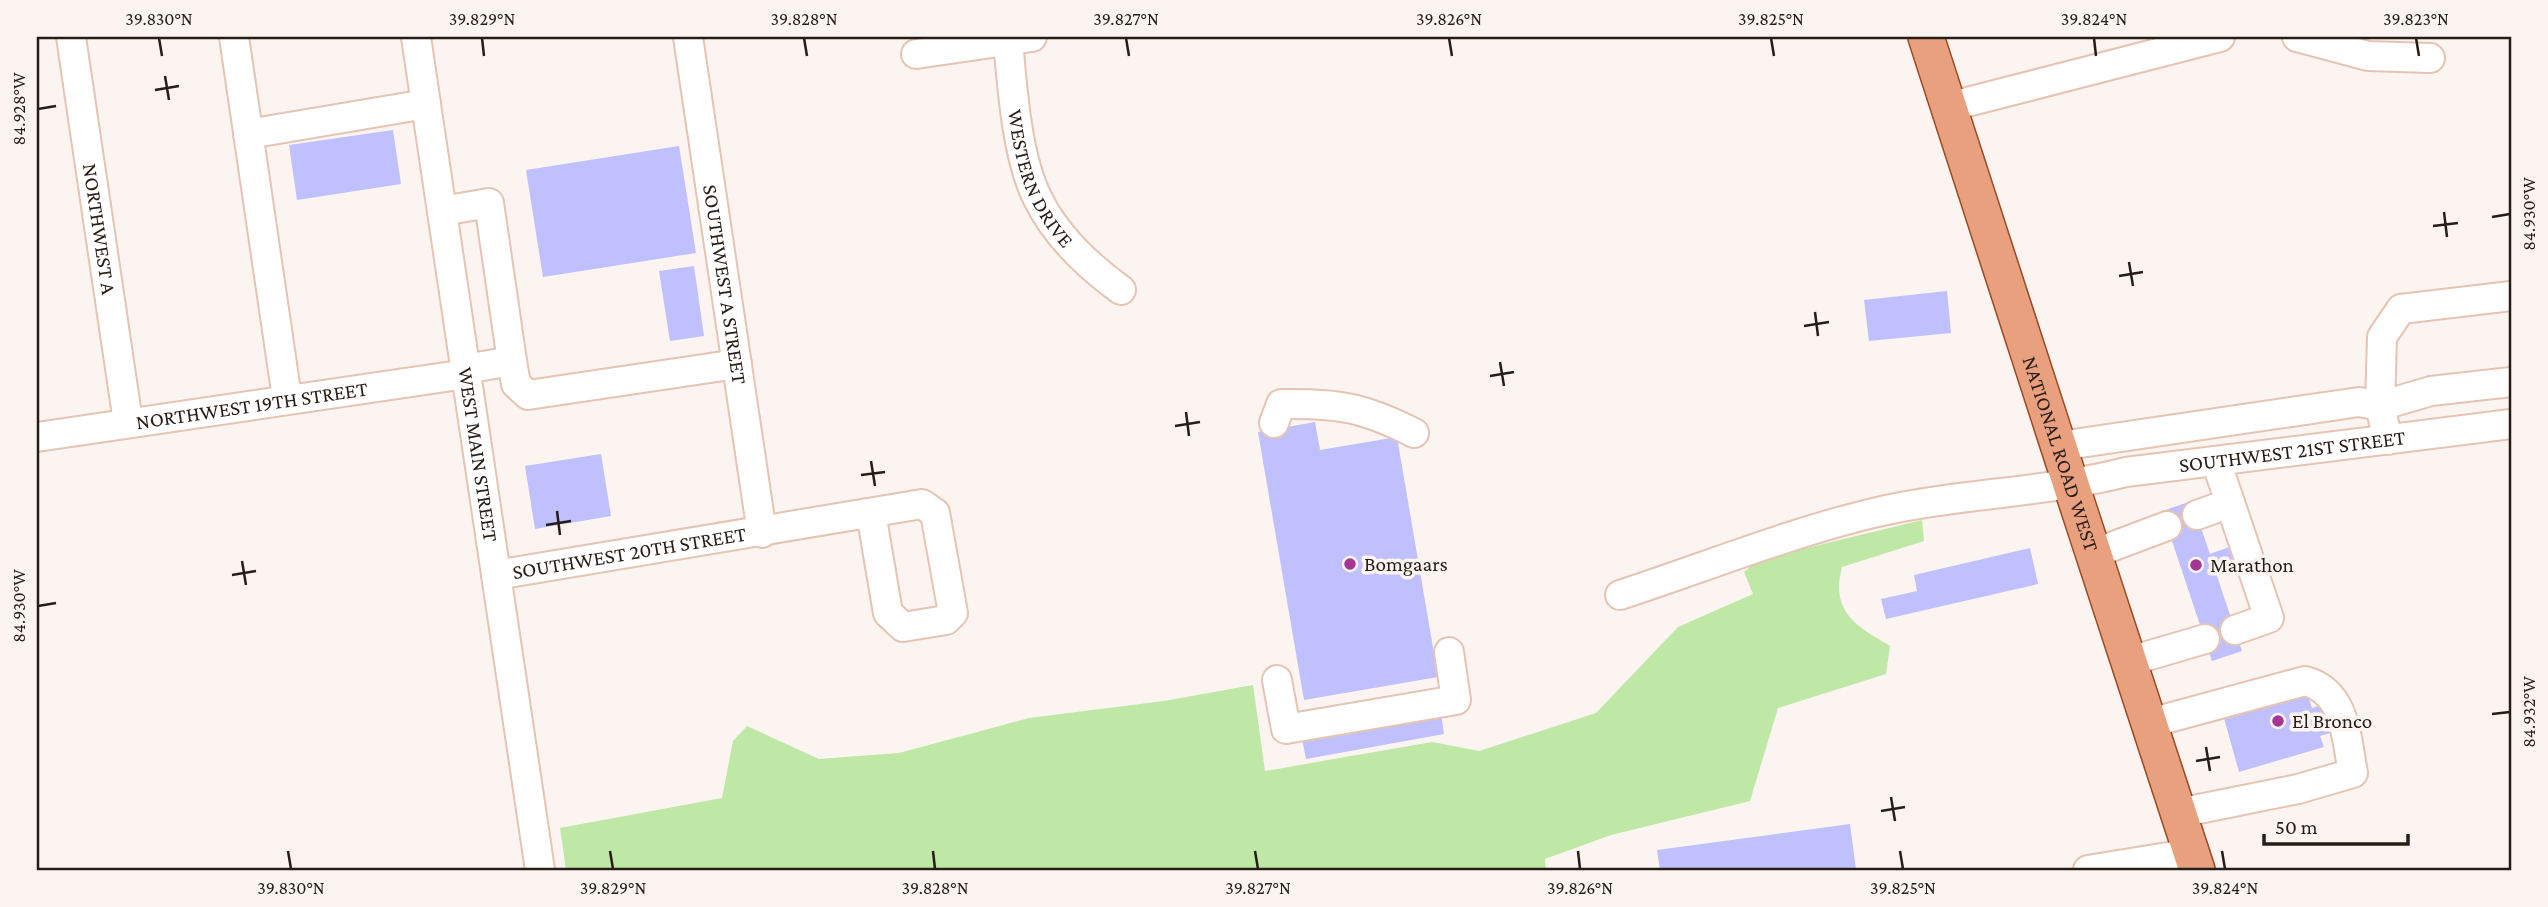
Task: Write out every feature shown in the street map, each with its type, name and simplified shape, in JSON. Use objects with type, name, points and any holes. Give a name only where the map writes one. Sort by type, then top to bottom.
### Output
[{"type":"main road","name":"NATIONAL ROAD WEST","points":[[1926,37],[2194,862]]},
{"type":"street","name":"NORTHWEST A","points":[[71,37],[128,422]]},
{"type":"street","points":[[233,37],[288,398]]},
{"type":"street","name":"WEST MAIN STREET","points":[[416,37],[540,870]]},
{"type":"street","name":"SOUTHWEST A STREET","points":[[688,37],[762,533]]},
{"type":"street","points":[[1948,107],[2220,37]]},
{"type":"street","points":[[2297,37],[2368,56],[2430,58]]},
{"type":"street","points":[[916,54],[1020,38]]},
{"type":"street","name":"WESTERN DRIVE","points":[[1020,38],[1013,94],[1029,177],[1038,200],[1084,263],[1121,290]]},
{"type":"street","points":[[248,134],[426,104]]},
{"type":"street","points":[[442,211],[489,204],[516,384],[528,395],[737,364]]},
{"type":"street","points":[[2388,440],[2380,406],[2382,337],[2401,309],[2511,296]]},
{"type":"street","name":"NORTHWEST 19TH STREET","points":[[37,437],[466,372],[512,361]]},
{"type":"street","points":[[2060,446],[2359,402],[2380,406],[2431,391],[2511,382]]},
{"type":"street","points":[[1274,423],[1281,404],[1346,405],[1380,416],[1414,433]]},
{"type":"street","name":"SOUTHWEST 21ST STREET","points":[[1620,595],[1777,539],[1870,514],[1951,498],[2073,486],[2126,472],[2511,425]]},
{"type":"street","points":[[2216,461],[2269,618],[2235,630]]},
{"type":"street","points":[[2197,515],[2230,503]]},
{"type":"street","name":"SOUTHWEST 20TH STREET","points":[[496,576],[871,513]]},
{"type":"street","points":[[2095,553],[2167,526]]},
{"type":"street","points":[[2130,662],[2205,639]]},
{"type":"street","points":[[1278,680],[1286,729],[1312,725],[1456,700],[1449,652]]},
{"type":"street","points":[[2150,723],[2305,681],[2318,685],[2329,693],[2341,713],[2353,773],[2298,789],[2179,813]]},
{"type":"street","points":[[2088,870],[2194,862]]},
{"type":"green space","points":[[1922,520],[1924,541],[1842,567],[1840,596],[1849,616],[1866,632],[1890,646],[1886,674],[1778,708],[1750,801],[1611,835],[1545,859],[1546,870],[566,870],[560,828],[722,798],[733,741],[747,726],[819,759],[899,753],[1029,718],[1164,701],[1253,685],[1265,771],[1432,742],[1479,751],[1596,713],[1678,627],[1753,594],[1744,572],[1758,560]]},
{"type":"building","points":[[393,130],[401,184],[297,200],[289,145]]},
{"type":"building","points":[[679,146],[696,253],[543,277],[526,170]]},
{"type":"building","points":[[694,266],[704,336],[670,341],[659,271]]},
{"type":"building","points":[[1947,291],[1951,333],[1869,341],[1864,300]]},
{"type":"building","name":"Bomgaars","points":[[1315,422],[1320,450],[1397,437],[1438,677],[1304,700],[1258,432]]},
{"type":"building","points":[[601,454],[611,516],[535,529],[525,466]]},
{"type":"building","points":[[2192,501],[2210,554],[2229,547],[2236,566],[2216,573],[2242,651],[2212,661],[2162,511]]},
{"type":"building","points":[[2030,548],[2038,584],[1886,619],[1881,599],[1917,591],[1914,575]]},
{"type":"building","name":"El Bronco","points":[[2306,689],[2312,708],[2326,704],[2334,732],[2320,736],[2324,747],[2239,772],[2222,711]]},
{"type":"building","points":[[1441,713],[1444,734],[1306,759],[1302,739]]},
{"type":"building","points":[[1850,824],[1856,870],[1660,870],[1657,850]]},
{"type":"place","name":"Bomgaars","points":[[1350,564]]},
{"type":"place","name":"Marathon","points":[[2196,565]]},
{"type":"place","name":"El Bronco","points":[[2278,721]]}]
